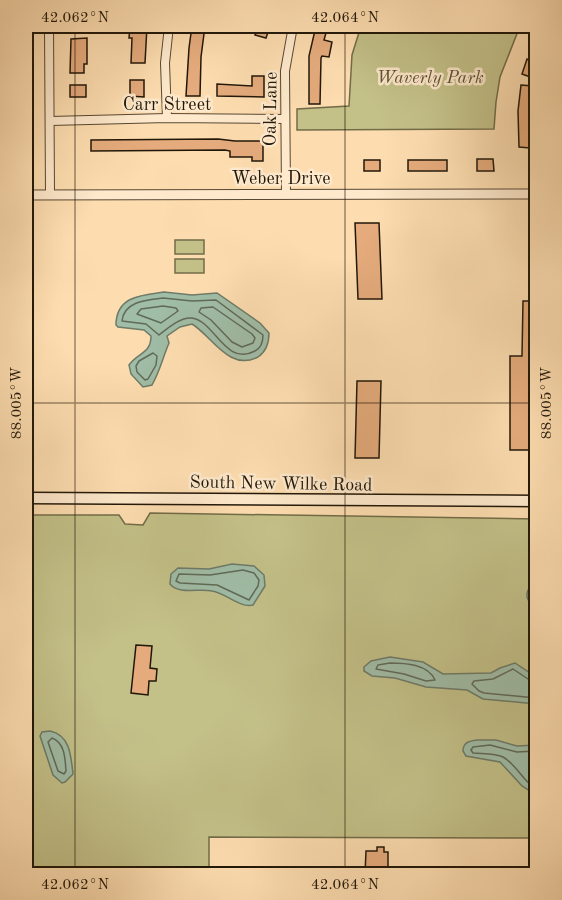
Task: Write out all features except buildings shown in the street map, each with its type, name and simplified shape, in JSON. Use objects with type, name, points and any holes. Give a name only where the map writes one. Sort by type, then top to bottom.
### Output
[{"type":"main road","name":"South New Wilke Road","points":[[26,498],[537,501]]},
{"type":"street","points":[[49,26],[50,195]]},
{"type":"street","points":[[167,118],[165,63],[169,26]]},
{"type":"street","name":"Oak Lane","points":[[286,194],[285,71],[293,26]]},
{"type":"street","name":"Carr Street","points":[[50,121],[167,118],[285,119]]},
{"type":"street","name":"Weber Drive","points":[[26,195],[537,194]]},
{"type":"green space","name":"Waverly Park","points":[[361,26],[520,26],[500,77],[494,129],[297,130],[297,109],[349,106],[352,55]]},
{"type":"green space","points":[[175,240],[204,240],[204,254],[175,254]]},
{"type":"green space","points":[[175,259],[204,259],[204,273],[175,273]]},
{"type":"green space","points":[[150,513],[536,519],[536,838],[209,837],[209,874],[26,874],[26,515],[119,515],[125,524],[143,525]]},
{"type":"water","points":[[164,292],[192,295],[217,293],[260,323],[269,333],[265,349],[258,357],[238,360],[222,351],[192,324],[180,327],[167,336],[169,343],[152,385],[143,387],[131,374],[129,365],[146,350],[151,336],[144,330],[118,327],[116,325],[117,315],[120,308],[132,299]]},
{"type":"water","points":[[232,564],[254,566],[264,575],[265,586],[253,605],[243,604],[217,592],[184,590],[170,584],[171,574],[178,568],[209,569]]},
{"type":"water","points":[[536,585],[536,606],[530,602],[527,595],[528,590]]},
{"type":"water","points":[[390,657],[423,662],[443,674],[491,673],[515,663],[536,677],[536,704],[483,699],[467,690],[426,687],[395,678],[372,676],[364,671],[364,667],[371,661]]},
{"type":"water","points":[[50,731],[62,737],[70,754],[73,774],[62,783],[53,775],[40,736],[42,732]]},
{"type":"water","points":[[477,740],[496,740],[517,746],[536,745],[536,795],[522,786],[500,762],[466,756],[463,751],[464,746]]}]
